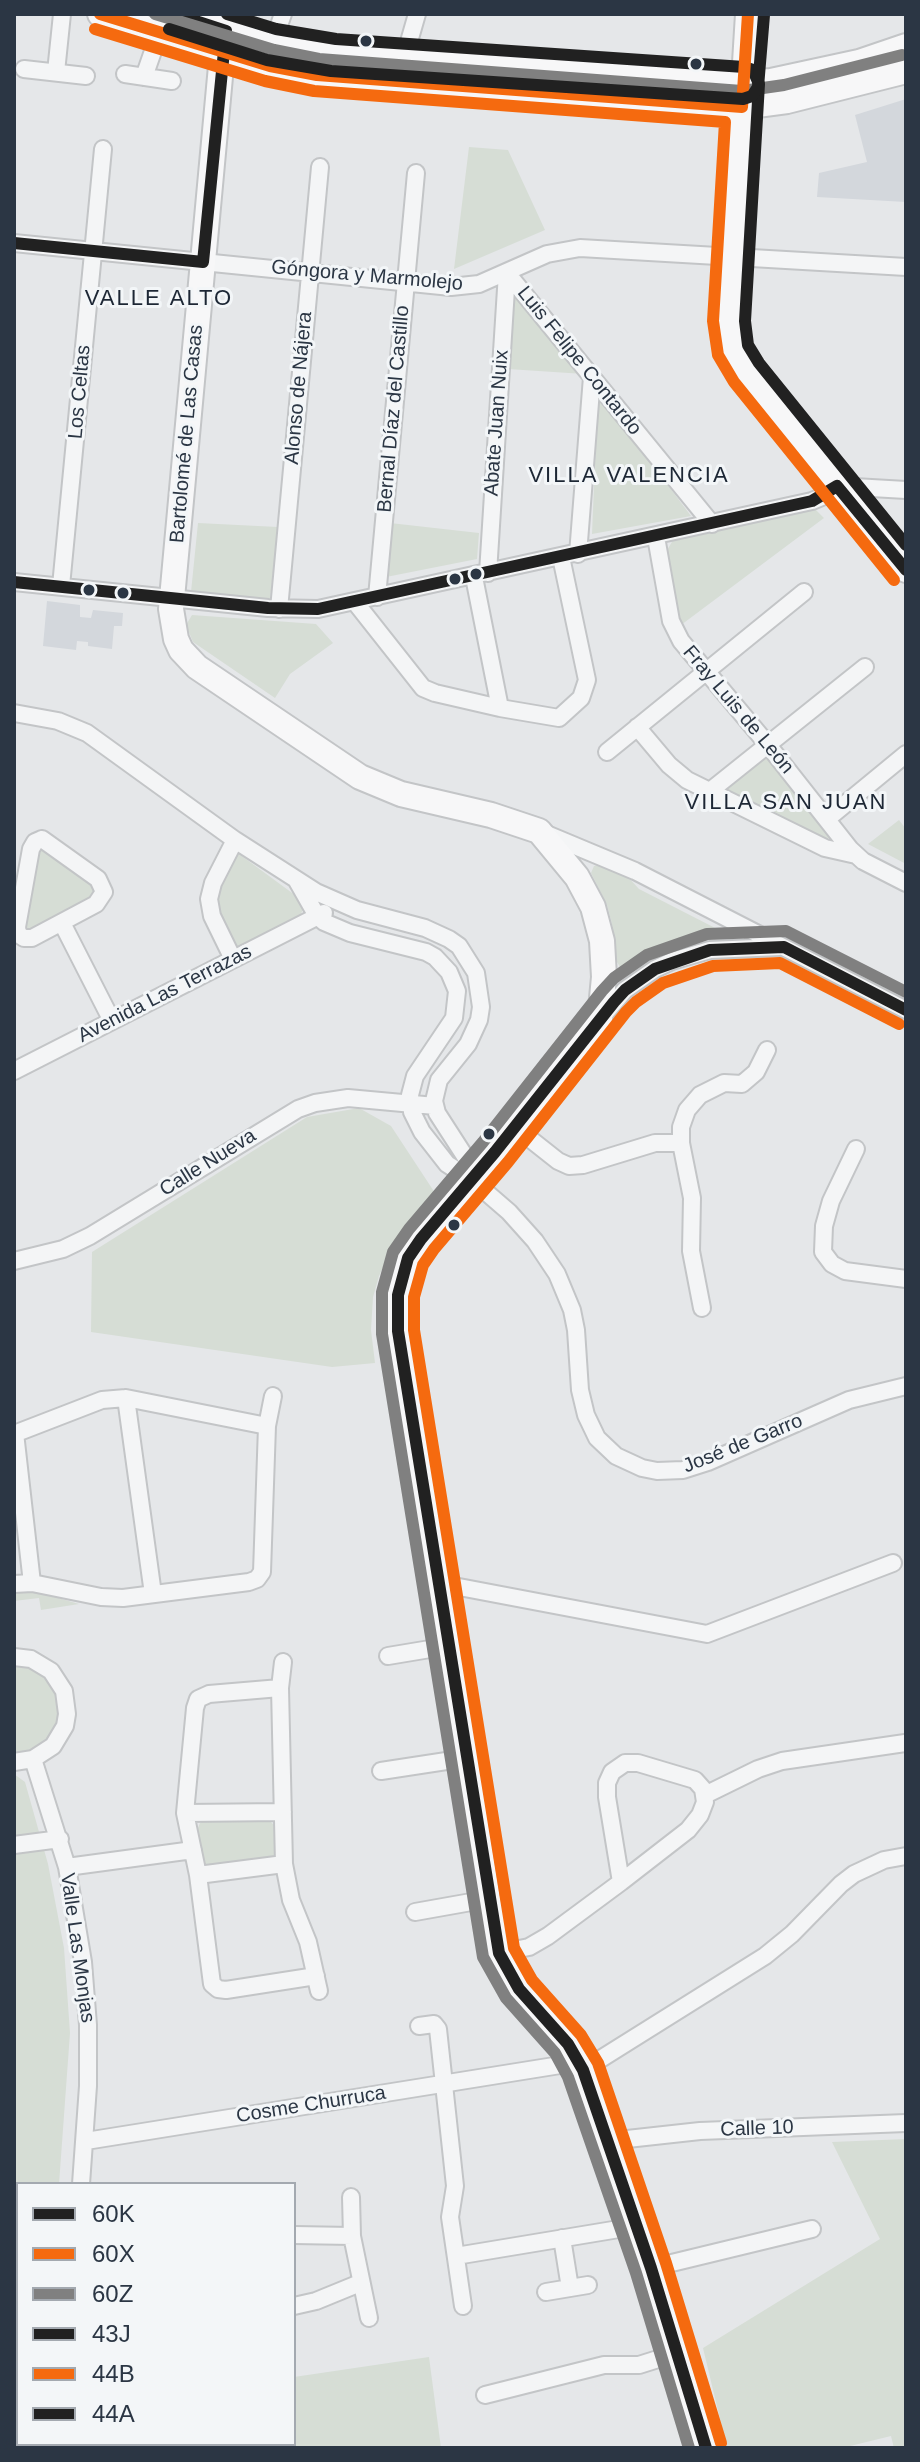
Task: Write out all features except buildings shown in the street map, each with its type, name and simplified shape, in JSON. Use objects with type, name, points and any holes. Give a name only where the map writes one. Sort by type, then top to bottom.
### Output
[{"type":"street","points":[[56,72],[62,14]]},
{"type":"street","points":[[100,14],[175,19],[294,71],[402,71],[742,95],[771,81],[902,60]]},
{"type":"street","points":[[272,45],[283,14]]},
{"type":"street","points":[[402,71],[417,14]]},
{"type":"street","points":[[748,14],[729,322],[733,350],[746,372],[906,570]]},
{"type":"street","points":[[144,77],[175,19]]},
{"type":"street","points":[[224,42],[272,45],[402,71]]},
{"type":"street","name":"Bartolomé de Las Casas","points":[[224,42],[172,598],[173,627],[181,650],[189,659],[360,777],[401,794],[491,815],[539,831]]},
{"type":"street","points":[[24,69],[86,76]]},
{"type":"street","points":[[125,74],[172,81]]},
{"type":"street","name":"Los Celtas","points":[[61,586],[103,149]]},
{"type":"street","name":"Alonso de Nájera","points":[[279,609],[320,167]]},
{"type":"street","name":"Bernal Díaz del Castillo","points":[[377,597],[416,173]]},
{"type":"street","name":"Góngora y Marmolejo","points":[[14,243],[461,286],[479,284],[547,254],[580,248],[906,267]]},
{"type":"street","name":"Luis Felipe Contardo","points":[[507,273],[712,524]]},
{"type":"street","name":"Abate Juan Nuix","points":[[500,708],[481,575],[507,273]]},
{"type":"street","points":[[355,602],[423,688],[500,708],[559,718],[581,698],[587,680],[570,556],[592,377]]},
{"type":"street","points":[[14,582],[279,609],[318,609],[812,501],[837,486],[906,490]]},
{"type":"street","name":"Fray Luis de León","points":[[656,537],[674,631],[856,855],[906,882]]},
{"type":"street","points":[[607,752],[804,592]]},
{"type":"street","points":[[710,791],[865,667]]},
{"type":"street","name":"Avenida Las Terrazas","points":[[14,713],[58,721],[87,733],[297,881],[357,910],[425,928],[449,939],[467,956],[476,973],[481,993],[479,1020],[468,1044],[439,1080],[434,1094],[435,1106]]},
{"type":"street","points":[[637,727],[676,771],[710,791],[825,848],[856,855]]},
{"type":"street","points":[[827,819],[906,754]]},
{"type":"street","points":[[539,831],[635,871],[906,1010]]},
{"type":"street","points":[[539,831],[577,877],[599,924],[604,959],[600,1019]]},
{"type":"street","points":[[38,840],[50,842],[104,887],[100,901],[62,923],[28,939],[21,937],[17,930],[31,849],[38,840]]},
{"type":"street","points":[[233,959],[212,916],[209,899],[213,883],[235,840]]},
{"type":"street","name":"Avenida Las Terrazas","points":[[297,881],[317,916]]},
{"type":"street","name":"Avenida Las Terrazas","points":[[14,1071],[317,916],[337,910],[357,910]]},
{"type":"street","points":[[317,916],[350,933],[426,952],[449,972],[457,991],[454,1018],[415,1076],[410,1095],[418,1126],[447,1164],[472,1180]]},
{"type":"street","points":[[62,923],[112,1021]]},
{"type":"street","points":[[706,2448],[651,2268],[581,2066],[568,2044],[519,1989],[499,1953],[396,1310],[408,1258],[421,1239],[631,985],[672,961],[710,950],[784,947]]},
{"type":"street","points":[[702,1308],[691,1251],[691,1188],[681,1143],[683,1120],[694,1102],[715,1086],[742,1084],[756,1072],[767,1050]]},
{"type":"street","name":"Calle Nueva","points":[[14,1261],[63,1249],[90,1236],[298,1109],[348,1098],[435,1106]]},
{"type":"street","points":[[435,1106],[466,1158],[472,1180]]},
{"type":"street","points":[[515,1127],[569,1166],[583,1165],[648,1145],[681,1143]]},
{"type":"street","points":[[856,1149],[831,1201],[824,1226],[823,1252],[832,1264],[845,1271],[906,1279]]},
{"type":"street","name":"José de Garro","points":[[472,1180],[523,1226],[557,1274],[572,1310],[580,1390],[586,1415],[597,1438],[628,1463],[657,1471],[696,1467],[849,1400],[906,1386]]},
{"type":"street","points":[[14,1584],[32,1583],[101,1597],[249,1582],[260,1576],[267,1426],[273,1396]]},
{"type":"street","points":[[32,1583],[15,1433],[102,1400],[126,1398],[267,1426]]},
{"type":"street","points":[[126,1398],[153,1594]]},
{"type":"street","points":[[438,1583],[707,1634],[893,1563]]},
{"type":"street","points":[[388,1656],[448,1646]]},
{"type":"street","points":[[14,1657],[31,1659],[51,1671],[59,1681],[67,1703],[65,1726],[53,1746],[33,1759],[14,1762]]},
{"type":"street","points":[[280,1688],[209,1694],[198,1699],[195,1708],[185,1813],[198,1875],[210,1977],[215,1987],[226,1990],[317,1984],[308,1942],[291,1900],[284,1864],[280,1688],[283,1662]]},
{"type":"street","points":[[705,1795],[782,1761],[905,1743]]},
{"type":"street","points":[[381,1771],[466,1758]]},
{"type":"street","name":"Valle Las Monjas","points":[[33,1759],[67,1867],[83,1962],[88,2025],[86,2141]]},
{"type":"street","points":[[499,1953],[539,1942],[621,1882],[695,1823],[704,1808],[705,1795],[700,1784],[690,1777],[644,1764],[625,1763],[612,1772],[607,1783],[607,1797],[621,1882]]},
{"type":"street","points":[[185,1813],[283,1812]]},
{"type":"street","points":[[14,1845],[60,1839]]},
{"type":"street","points":[[67,1867],[193,1850]]},
{"type":"street","name":"Cosme Churruca","points":[[86,2141],[445,2084],[581,2066],[765,1956],[854,1874],[884,1860],[906,1856]]},
{"type":"street","points":[[198,1875],[284,1864]]},
{"type":"street","points":[[415,1912],[488,1899]]},
{"type":"street","points":[[419,2026],[434,2024],[437,2027],[455,2194],[450,2217],[463,2306]]},
{"type":"street","name":"Calle 10","points":[[609,2141],[700,2131],[906,2123]]},
{"type":"street","points":[[81,2182],[86,2141]]},
{"type":"street","points":[[351,2197],[352,2236],[369,2318]]},
{"type":"street","points":[[456,2256],[637,2226]]},
{"type":"street","points":[[651,2268],[812,2229]]},
{"type":"street","points":[[296,2235],[352,2236]]},
{"type":"street","points":[[562,2238],[570,2288]]},
{"type":"street","points":[[296,2305],[328,2297],[360,2283]]},
{"type":"street","points":[[546,2292],[588,2285]]},
{"type":"street","points":[[485,2395],[604,2365],[639,2365],[677,2353]]},
{"type":"shaded area","points":[[906,99],[906,202],[817,197],[819,173],[867,162],[855,115]]},
{"type":"shaded area","points":[[469,147],[508,150],[545,230],[454,269]]},
{"type":"shaded area","points":[[512,288],[584,374],[508,369]]},
{"type":"shaded area","points":[[598,392],[691,516],[592,534]]},
{"type":"shaded area","points":[[814,508],[824,518],[681,625],[666,552],[673,540]]},
{"type":"shaded area","points":[[198,523],[278,527],[270,600],[191,592]]},
{"type":"shaded area","points":[[390,523],[479,533],[477,559],[386,577]]},
{"type":"shaded area","points":[[47,601],[80,605],[80,617],[91,618],[93,610],[123,613],[122,626],[114,626],[112,649],[88,646],[88,642],[77,641],[76,650],[43,646]]},
{"type":"shaded area","points":[[192,615],[316,624],[333,643],[290,674],[275,698],[193,642],[186,625]]},
{"type":"shaded area","points":[[765,757],[773,760],[830,837],[826,840],[723,790]]},
{"type":"shaded area","points":[[899,820],[906,829],[906,864],[868,844]]},
{"type":"shaded area","points":[[38,844],[96,882],[98,895],[26,934],[23,933]]},
{"type":"shaded area","points":[[239,854],[299,898],[303,910],[299,917],[235,948],[214,909],[214,890]]},
{"type":"shaded area","points":[[598,865],[627,876],[639,889],[723,932],[724,936],[679,947],[634,968],[620,967],[613,955],[612,924],[607,905],[591,873]]},
{"type":"shaded area","points":[[359,1108],[391,1126],[437,1196],[396,1239],[379,1276],[373,1297],[371,1330],[375,1363],[332,1367],[91,1332],[92,1252],[307,1117]]},
{"type":"shaded area","points":[[14,1589],[38,1592],[79,1604],[41,1610],[39,1598],[14,1601]]},
{"type":"shaded area","points":[[14,1666],[28,1668],[46,1678],[59,1706],[56,1726],[51,1735],[36,1749],[17,1754],[14,1754]]},
{"type":"shaded area","points":[[14,1774],[25,1782],[48,1864],[64,1948],[70,2033],[59,2182],[16,2182],[14,2285]]},
{"type":"shaded area","points":[[205,1820],[269,1820],[276,1827],[275,1855],[272,1859],[203,1867],[196,1833],[200,1823]]},
{"type":"shaded area","points":[[906,2139],[906,2448],[894,2448],[891,2436],[842,2448],[727,2448],[703,2348],[880,2239],[832,2142]]},
{"type":"shaded area","points":[[429,2357],[441,2448],[116,2448],[296,2446],[296,2377]]},
{"type":"transit line","name":"44B","points":[[100,14],[270,66],[317,75],[742,107],[748,14]]},
{"type":"transit line","name":"60Z","points":[[155,14],[274,50],[319,59],[742,91],[784,85],[902,55]]},
{"type":"transit line","name":"60K","points":[[14,243],[203,262],[226,31],[174,14]]},
{"type":"transit line","name":"43J","points":[[227,14],[276,29],[336,39],[753,70],[759,84],[745,321],[748,345],[759,363],[906,545]]},
{"type":"transit line","name":"44A","points":[[169,29],[267,60],[331,71],[743,99],[752,96],[758,87],[764,15]]},
{"type":"transit line","name":"60X","points":[[95,29],[265,81],[314,91],[725,122],[713,321],[718,355],[734,382],[894,580]]},
{"type":"transit line","name":"60K","points":[[14,582],[268,608],[318,609],[812,501],[837,486],[906,570]]},
{"type":"transit line","name":"60Z","points":[[689,2448],[636,2273],[568,2077],[555,2053],[506,1998],[483,1957],[382,1334],[382,1292],[393,1252],[409,1229],[483,1142],[602,991],[614,978],[647,955],[707,934],[786,931],[906,992]]},
{"type":"transit line","name":"60K","points":[[706,2448],[651,2268],[583,2070],[568,2044],[519,1989],[499,1953],[398,1331],[398,1295],[408,1258],[421,1239],[495,1152],[614,1002],[625,990],[655,969],[710,950],[784,947],[906,1010]]},
{"type":"transit line","name":"60X","points":[[721,2443],[666,2263],[598,2063],[581,2035],[532,1980],[514,1948],[414,1330],[414,1297],[423,1265],[434,1249],[508,1162],[626,1012],[663,983],[713,966],[780,963],[899,1024]]},
{"type":"district","name":"VALLE ALTO","points":[[159,299]]},
{"type":"district","name":"VILLA VALENCIA","points":[[629,476]]},
{"type":"district","name":"VILLA SAN JUAN","points":[[786,803]]}]
